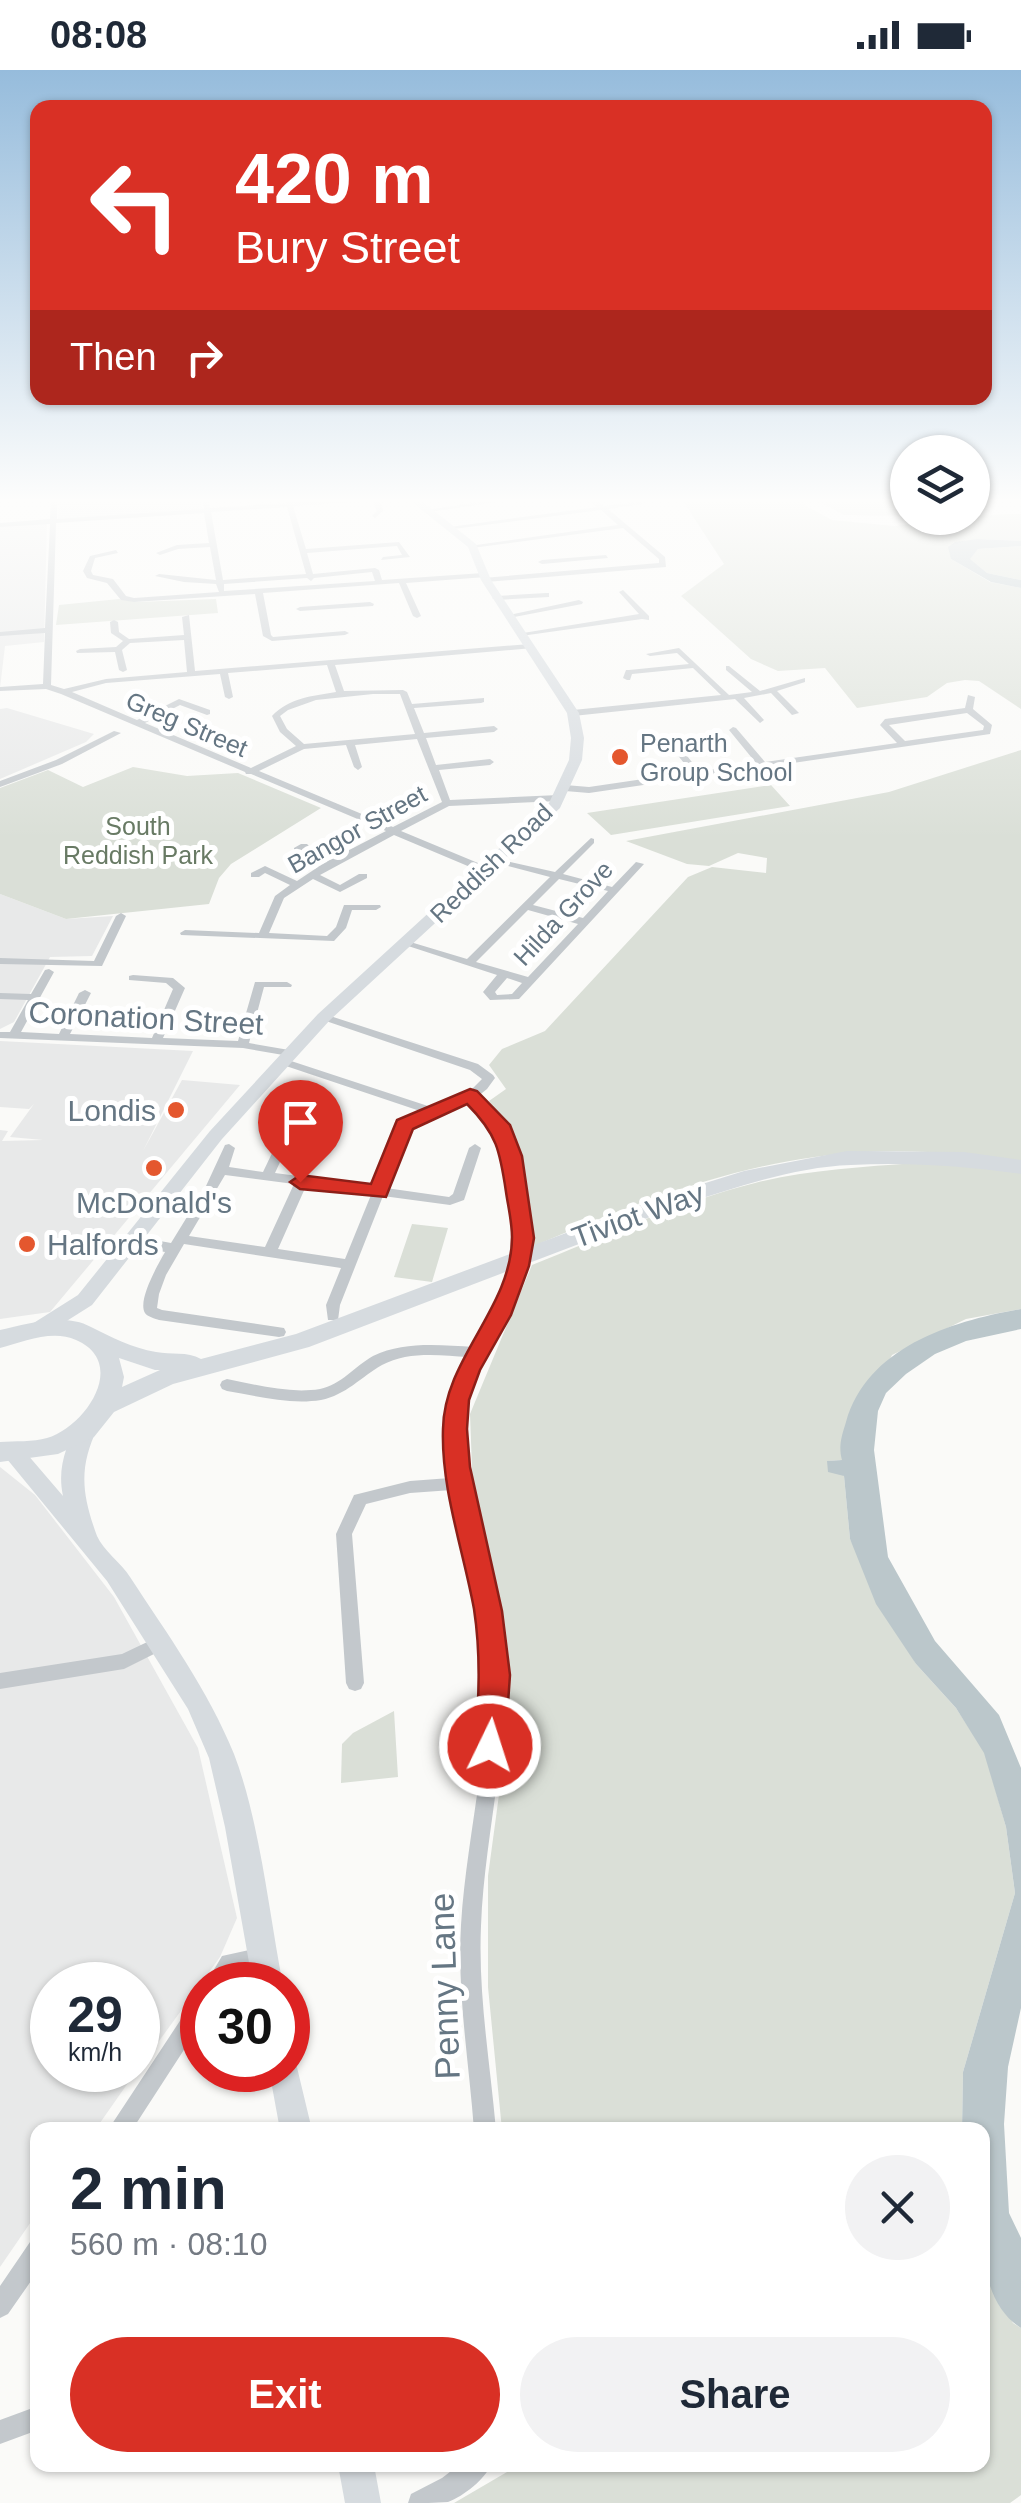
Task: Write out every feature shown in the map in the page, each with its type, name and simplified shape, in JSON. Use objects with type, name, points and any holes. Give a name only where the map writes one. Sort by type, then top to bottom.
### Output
[{"type":"main road","name":"Reddish Road","points":[[39,1329],[85,1300],[216,1135],[324,1017],[491,865],[562,793],[578,757],[580,736],[573,713],[505,612]]},
{"type":"main road","name":"Tiviot Way","points":[[87,1427],[106,1406],[149,1383],[301,1341],[694,1194],[798,1165],[904,1156],[1021,1167]]},
{"type":"main road","points":[[85,1300],[86,1326],[109,1355],[115,1371],[114,1388],[106,1406]]},
{"type":"main road","name":"Tiviot Way","points":[[39,1329],[61,1329],[155,1361],[212,1364]]},
{"type":"main road","points":[[4,1336],[39,1329]]},
{"type":"main road","points":[[87,1427],[65,1440],[7,1452],[115,1574],[198,1702],[222,1758],[264,1962]]},
{"type":"main road","points":[[87,1427],[73,1452],[69,1475],[94,1551]]},
{"type":"main road","points":[[288,2092],[294,2122]]},
{"type":"main road","points":[[357,2472],[363,2503]]},
{"type":"street","points":[[0,689],[47,686],[50,612]]},
{"type":"street","points":[[263,612],[267,636],[272,639],[345,633]]},
{"type":"street","points":[[415,612],[417,616]]},
{"type":"street","points":[[508,616],[539,612]]},
{"type":"street","points":[[64,692],[106,681],[447,653],[645,617],[641,612]]},
{"type":"street","points":[[186,617],[191,674]]},
{"type":"street","points":[[114,622],[116,633],[128,641]]},
{"type":"street","points":[[0,634],[49,630]]},
{"type":"street","points":[[80,651],[118,649],[128,641],[187,637]]},
{"type":"street","points":[[443,638],[451,668]]},
{"type":"street","points":[[118,649],[123,670]]},
{"type":"street","points":[[650,654],[679,650],[691,666],[760,720]]},
{"type":"street","points":[[330,663],[341,696]]},
{"type":"street","points":[[626,672],[691,666]]},
{"type":"street","points":[[729,668],[759,694]]},
{"type":"street","points":[[223,671],[229,697]]},
{"type":"street","points":[[573,713],[774,692],[802,680]]},
{"type":"street","name":"Greg Street","points":[[47,686],[392,832],[491,865],[614,890]]},
{"type":"street","points":[[302,746],[278,724],[276,716],[280,709],[308,699],[403,692],[412,706],[447,803]]},
{"type":"street","points":[[774,692],[795,713]]},
{"type":"street","points":[[903,744],[884,726],[888,721],[969,710],[971,697]]},
{"type":"street","points":[[412,706],[481,700]]},
{"type":"street","points":[[136,724],[180,702],[206,712]]},
{"type":"street","name":"Bangor Street","points":[[263,936],[280,896],[296,884],[447,803],[589,790],[990,729],[969,710]]},
{"type":"street","points":[[249,772],[302,746],[494,730]]},
{"type":"street","points":[[733,730],[762,764]]},
{"type":"street","points":[[0,784],[59,762],[117,732]]},
{"type":"street","points":[[668,738],[697,774]]},
{"type":"street","points":[[350,743],[358,767]]},
{"type":"street","points":[[434,768],[490,762]]},
{"type":"street","points":[[469,963],[591,841]]},
{"type":"street","points":[[304,846],[298,850],[328,865]]},
{"type":"street","name":"Hilda Grove","points":[[504,974],[489,992],[494,998],[515,996],[639,864]]},
{"type":"street","points":[[254,874],[265,869],[296,884]]},
{"type":"street","points":[[312,875],[340,889],[363,876]]},
{"type":"street","points":[[526,906],[584,922]]},
{"type":"street","points":[[185,933],[330,940],[341,928],[348,907],[376,907]]},
{"type":"street","points":[[0,961],[98,964],[122,916]]},
{"type":"street","points":[[407,944],[530,982]]},
{"type":"street","points":[[7,1035],[48,972]]},
{"type":"street","points":[[133,978],[169,980],[178,988],[156,1042]]},
{"type":"street","points":[[243,1045],[259,984],[287,985]]},
{"type":"street","points":[[63,1038],[84,993]]},
{"type":"street","points":[[0,996],[34,998]]},
{"type":"street","points":[[324,1017],[484,1072],[489,1078],[486,1085],[470,1096],[404,1125],[333,1304],[333,1316]]},
{"type":"street","name":"Coronation Street","points":[[7,1035],[243,1045],[432,1111]]},
{"type":"street","name":"Penny Lane","points":[[470,1096],[491,1114],[505,1138],[516,1176],[523,1238],[512,1287],[457,1400],[455,1429],[460,1483],[488,1611],[496,1675],[471,1930],[484,2122]]},
{"type":"street","points":[[268,1178],[292,1123],[286,1116]]},
{"type":"street","points":[[229,1148],[221,1170],[149,1302],[150,1310],[159,1315],[279,1332]]},
{"type":"street","points":[[221,1170],[450,1201],[459,1197],[475,1148]]},
{"type":"street","points":[[270,1251],[300,1182]]},
{"type":"street","points":[[133,1241],[270,1251],[350,1264]]},
{"type":"street","points":[[227,1385],[296,1396],[326,1393],[352,1383],[381,1359],[400,1353],[478,1352]]},
{"type":"street","points":[[355,1683],[344,1534],[360,1498],[410,1487],[460,1483]]},
{"type":"street","points":[[0,1681],[124,1661],[162,1642]]},
{"type":"street","points":[[234,1962],[263,1957]]},
{"type":"street","points":[[124,2122],[180,2038]]},
{"type":"street","points":[[0,2306],[30,2262]]},
{"type":"street","points":[[0,2432],[30,2421]]},
{"type":"street","points":[[420,2503],[471,2472]]},
{"type":"shaded area","points":[[0,612],[45,612],[44,642],[5,646],[0,688]]},
{"type":"shaded area","points":[[0,709],[94,734],[86,742],[0,779]]},
{"type":"shaded area","points":[[0,894],[66,919],[113,916],[92,956],[50,957],[14,1022],[0,1029]]},
{"type":"shaded area","points":[[0,1041],[193,1051],[143,1151],[182,1080],[240,1085],[50,1312],[0,1319],[0,1130],[8,1131],[2,1141],[43,1140],[10,1137],[34,1104],[29,1109],[0,1107]]},
{"type":"shaded area","points":[[1021,1309],[1021,1329],[966,1341],[935,1354],[906,1374],[886,1393],[878,1411],[874,1450],[888,1557],[935,1641],[999,1715],[1021,1768],[1021,2008],[1008,2067],[1004,2124],[1009,2213],[1021,2238],[1021,2328],[1004,2312],[990,2284],[990,2122],[962,2122],[963,2072],[1015,1893],[1006,1827],[984,1753],[956,1708],[916,1664],[876,1604],[850,1539],[844,1476],[828,1472],[827,1461],[842,1460],[842,1436],[857,1396],[892,1356],[941,1330]]},
{"type":"shaded area","points":[[0,1467],[35,1495],[114,1597],[198,1748],[237,1918],[216,1962],[180,1962],[180,2012],[160,2040],[160,1962],[30,1962],[30,2092],[122,2092],[101,2122],[30,2122],[30,2223],[0,2267]]},
{"type":"green space","points":[[58,612],[218,613],[56,625]]},
{"type":"green space","points":[[698,612],[1021,612],[1021,709],[979,681],[965,680],[947,683],[927,697],[857,708],[825,668],[778,671],[751,659]]},
{"type":"green space","points":[[1021,750],[1021,1161],[887,1151],[781,1163],[653,1199],[530,1248],[531,1211],[514,1136],[489,1101],[506,1089],[489,1065],[502,1049],[545,1031],[688,877],[712,867],[766,873],[767,858],[738,853],[709,866],[687,864],[626,841],[889,792]]},
{"type":"green space","name":"South Reddish Park","points":[[133,767],[187,776],[238,773],[321,808],[231,864],[219,878],[209,904],[66,919],[0,894],[0,788],[48,770],[83,787]]},
{"type":"green space","points":[[771,785],[790,806],[611,835],[587,813]]},
{"type":"green space","points":[[915,1163],[969,1164],[1021,1173],[1021,1309],[966,1319],[892,1355],[842,1460],[828,1461],[844,1476],[850,1539],[916,1664],[956,1708],[985,1753],[1006,1827],[1015,1893],[963,2072],[962,2122],[501,2122],[488,1987],[488,1876],[506,1743],[505,1660],[473,1496],[470,1414],[532,1265],[727,1191],[815,1172]]},
{"type":"green space","points":[[412,1224],[448,1228],[432,1282],[394,1277]]},
{"type":"green space","points":[[394,1711],[398,1777],[341,1783],[342,1744],[353,1733]]},
{"type":"green space","points":[[990,2282],[1013,2323],[1021,2328],[1021,2495],[1010,2503],[454,2503],[507,2472],[990,2472]]},
{"type":"place","name":"Penarth Group School","points":[[620,757]]},
{"type":"place","name":"Londis","points":[[176,1110]]},
{"type":"place","name":"McDonald's","points":[[154,1168]]},
{"type":"place","name":"Halfords","points":[[27,1244]]},
{"type":"route","points":[[300,1182],[378,1192],[404,1125],[470,1096],[500,1125],[511,1156],[523,1238],[518,1266],[499,1315],[468,1370],[457,1400],[455,1429],[457,1467],[488,1611],[496,1675],[490,1746]]}]
